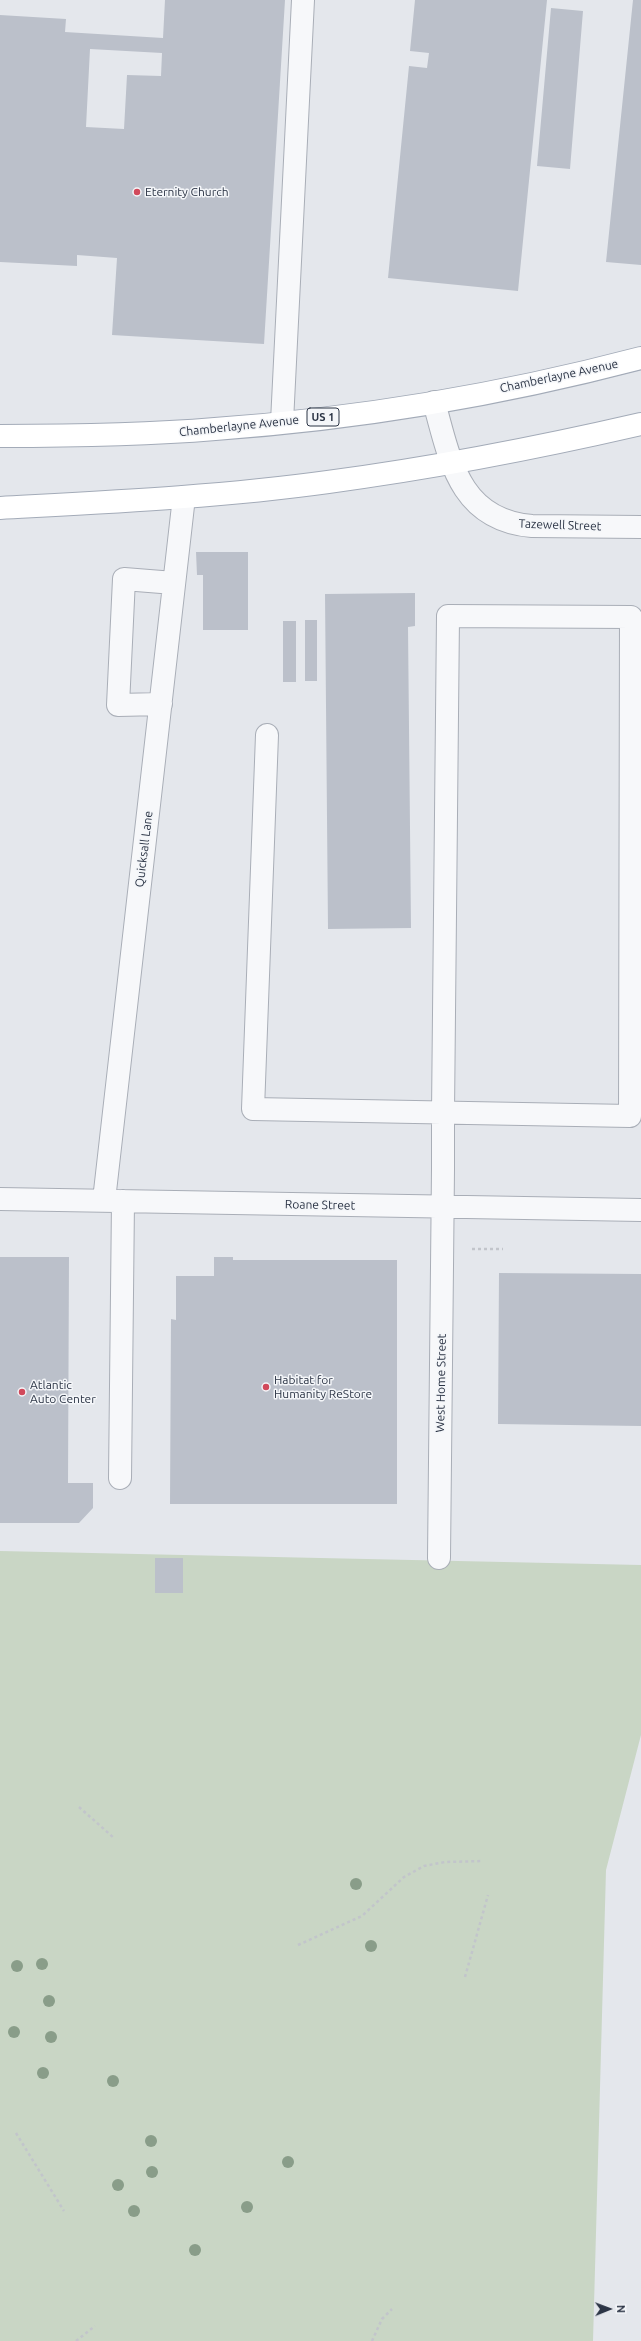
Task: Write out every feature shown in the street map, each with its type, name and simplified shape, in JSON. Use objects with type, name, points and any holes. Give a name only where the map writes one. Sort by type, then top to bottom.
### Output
[{"type":"main road","name":"Chamberlayne Avenue","points":[[0,436],[155,433],[282,422],[434,402],[641,358]]},
{"type":"main road","points":[[0,508],[184,496],[326,483],[451,463],[568,441],[641,424]]},
{"type":"street","points":[[282,422],[303,0]]},
{"type":"street","name":"Tazewell Street","points":[[434,402],[451,463],[466,492],[481,508],[499,519],[515,524],[532,526],[641,526]]},
{"type":"street","name":"Quicksall Lane","points":[[120,1478],[113,1201],[161,704],[184,496]]},
{"type":"street","points":[[161,704],[118,705],[124,579],[174,583]]},
{"type":"street","points":[[267,735],[253,1109],[630,1116],[631,617],[448,616],[443,1112]]},
{"type":"street","name":"West Home Street","points":[[439,1558],[443,1112]]},
{"type":"street","name":"Roane Street","points":[[0,1199],[443,1208],[641,1210]]},
{"type":"path","points":[[472,1249],[503,1249]]},
{"type":"path","points":[[79,1807],[114,1838]]},
{"type":"path","points":[[298,1945],[362,1916],[404,1877],[424,1866],[445,1862],[483,1861]]},
{"type":"path","points":[[465,1977],[488,1895]]},
{"type":"path","points":[[16,2133],[64,2210]]},
{"type":"path","points":[[372,2341],[382,2319],[392,2309]]},
{"type":"path","points":[[76,2341],[95,2326]]},
{"type":"green space","points":[[0,1551],[641,1565],[641,1735],[606,1870],[593,2341],[0,2341]]},
{"type":"building","name":"Eternity Church","points":[[165,0],[285,0],[264,344],[112,335],[117,258],[77,255],[77,266],[0,262],[0,15],[66,19],[65,32],[163,38]],"holes":[[[90,49],[162,53],[161,76],[127,75],[124,129],[86,127]]]},
{"type":"building","points":[[415,0],[547,0],[518,291],[388,278],[409,66],[427,68],[429,53],[410,51]]},
{"type":"building","points":[[633,0],[641,0],[641,265],[606,262]]},
{"type":"building","points":[[551,8],[583,11],[570,169],[537,166]]},
{"type":"building","points":[[196,552],[248,552],[248,630],[203,630],[203,575],[197,575]]},
{"type":"building","points":[[415,593],[415,626],[408,627],[411,928],[328,929],[325,594]]},
{"type":"building","points":[[305,620],[317,620],[317,681],[305,681]]},
{"type":"building","points":[[283,621],[296,621],[296,682],[283,682]]},
{"type":"building","points":[[0,1257],[69,1257],[68,1483],[93,1483],[93,1508],[79,1523],[0,1523]]},
{"type":"building","points":[[214,1257],[233,1257],[233,1260],[397,1260],[397,1504],[170,1504],[171,1319],[176,1320],[176,1276],[214,1276]]},
{"type":"building","points":[[499,1273],[641,1274],[641,1426],[498,1424]]},
{"type":"building","points":[[155,1558],[183,1558],[183,1593],[155,1593]]},
{"type":"place","name":"Eternity Church","points":[[137,192]]},
{"type":"place","name":"Habitat for Humanity ReStore","points":[[266,1387]]},
{"type":"place","name":"Atlantic Auto Center","points":[[22,1392]]}]
